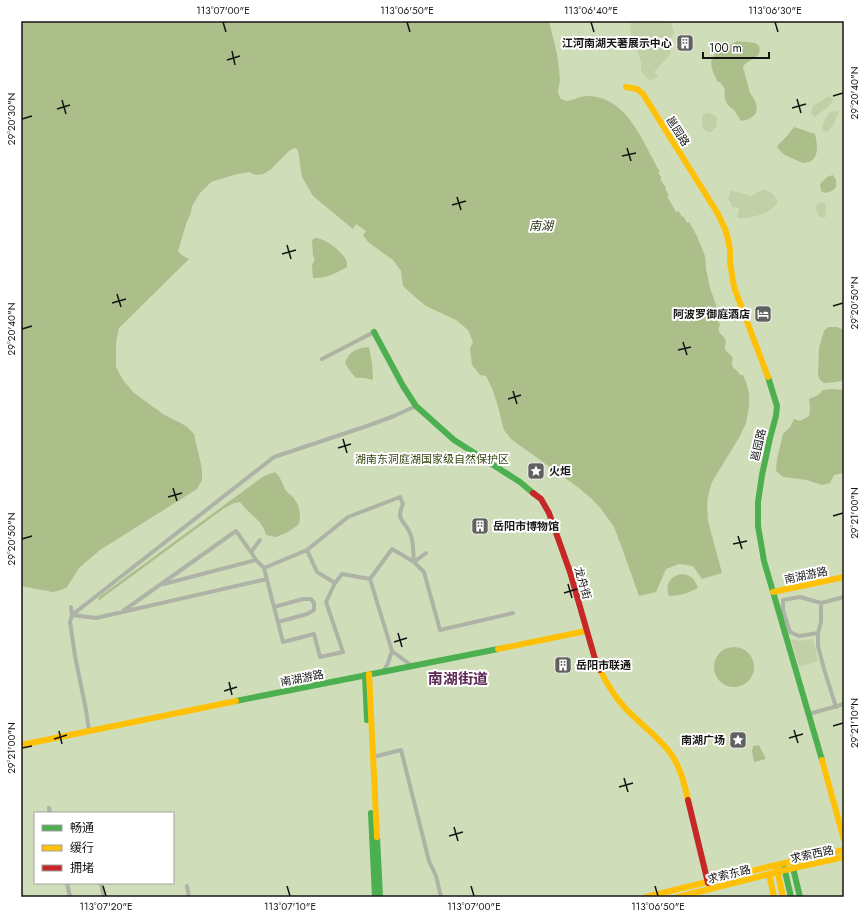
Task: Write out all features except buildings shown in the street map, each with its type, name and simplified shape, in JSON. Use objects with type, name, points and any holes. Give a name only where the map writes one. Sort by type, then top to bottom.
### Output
[{"type":"street","name":"邕园路","points":[[626,87],[637,89],[643,94],[718,214],[725,228],[730,250],[730,262],[734,286],[771,384],[777,406],[762,475],[758,502],[758,526],[764,560],[844,840]]},
{"type":"street","points":[[322,359],[374,332]]},
{"type":"street","name":"龙舟街","points":[[374,332],[403,386],[416,406],[454,440],[520,482],[541,499],[549,513],[570,572],[586,631],[602,676],[615,696],[626,709],[655,735],[672,755],[683,778],[708,883]]},
{"type":"street","points":[[72,615],[274,457],[367,426],[416,406]]},
{"type":"street","points":[[264,568],[307,550],[348,518],[400,497],[402,504],[399,511],[400,519],[406,525],[410,533],[414,562]]},
{"type":"street","points":[[122,612],[236,531],[256,560],[264,568],[283,642],[314,634],[320,657],[342,652],[326,602],[335,583],[342,574],[370,579]]},
{"type":"street","points":[[251,552],[260,540]]},
{"type":"street","points":[[370,579],[392,549],[414,562],[424,572],[440,630],[513,613]]},
{"type":"street","points":[[307,550],[317,572],[335,583]]},
{"type":"street","points":[[414,562],[426,553]]},
{"type":"street","points":[[161,584],[256,560]]},
{"type":"street","name":"南湖游路","points":[[773,592],[844,577]]},
{"type":"street","points":[[72,615],[96,618],[267,579]]},
{"type":"street","points":[[370,579],[392,651],[383,672]]},
{"type":"street","points":[[818,633],[799,636],[790,632],[783,610],[783,600],[800,597],[821,602],[844,597]]},
{"type":"street","points":[[274,607],[303,599],[311,599],[314,603],[314,610],[306,614],[278,622]]},
{"type":"street","points":[[821,602],[821,622],[818,633],[818,646],[836,707]]},
{"type":"street","points":[[71,607],[72,615],[70,622],[89,731]]},
{"type":"street","name":"南湖游路","points":[[21,745],[586,631]]},
{"type":"street","points":[[392,651],[412,666]]},
{"type":"street","points":[[367,675],[380,897]]},
{"type":"street","points":[[367,675],[375,897]]},
{"type":"street","points":[[809,714],[844,704]]},
{"type":"street","points":[[373,757],[401,750],[429,861],[436,876],[441,897]]},
{"type":"street","points":[[49,808],[50,812]]},
{"type":"street","points":[[791,897],[784,867],[844,850]]},
{"type":"street","name":"求索西路","points":[[784,867],[793,868],[844,857]]},
{"type":"street","points":[[776,865],[783,897]]},
{"type":"street","name":"求索东路","points":[[646,897],[708,883],[776,865],[784,867]]},
{"type":"street","name":"求索东路","points":[[678,897],[777,872],[784,867]]},
{"type":"street","points":[[793,868],[800,897]]},
{"type":"street","points":[[769,874],[774,897]]},
{"type":"street","points":[[67,884],[70,897]]},
{"type":"street","points":[[101,884],[104,897]]},
{"type":"street","points":[[187,886],[189,897]]},
{"type":"green space","name":"湖南东洞庭湖国家级自然保护区","points":[[21,21],[844,21],[844,897],[21,897]]},
{"type":"shaded area","points":[[630,21],[674,21],[671,23],[674,32],[670,39],[672,48],[669,56],[654,72],[658,75],[655,79],[649,80],[641,71],[641,62],[630,31]]},
{"type":"shaded area","points":[[829,96],[833,100],[830,105],[815,117],[811,114],[813,106]]},
{"type":"shaded area","points":[[836,111],[839,113],[834,124],[828,131],[822,131],[823,123],[830,112]]},
{"type":"shaded area","points":[[707,113],[717,117],[716,127],[712,132],[708,132],[703,129],[703,115]]},
{"type":"shaded area","points":[[765,189],[774,195],[778,203],[770,210],[754,217],[737,218],[739,208],[732,207],[728,198],[731,191],[730,190],[751,196]]},
{"type":"shaded area","points":[[823,202],[826,205],[825,218],[819,216],[816,210],[817,203]]},
{"type":"shaded area","points":[[791,639],[799,641],[813,639],[818,661],[799,667]]},
{"type":"water","name":"南湖","points":[[21,21],[549,21],[557,54],[560,80],[558,92],[560,98],[567,101],[585,96],[602,98],[614,104],[633,124],[660,172],[658,173],[662,178],[660,179],[666,188],[665,189],[669,195],[667,196],[676,212],[679,211],[687,223],[689,222],[697,236],[705,256],[710,288],[721,319],[718,320],[720,325],[719,332],[726,340],[725,349],[733,359],[733,367],[740,375],[743,375],[746,382],[749,393],[749,407],[746,423],[740,436],[712,482],[708,496],[708,521],[722,573],[702,579],[693,566],[679,564],[666,569],[656,592],[639,596],[614,527],[602,510],[579,488],[511,439],[504,430],[497,403],[486,376],[480,375],[472,365],[470,349],[473,342],[468,330],[456,320],[426,306],[414,296],[403,286],[401,271],[393,260],[368,242],[363,235],[366,231],[356,224],[353,229],[313,196],[302,177],[298,150],[295,148],[290,150],[270,170],[263,174],[256,175],[249,172],[237,174],[211,182],[200,193],[192,206],[178,251],[189,259],[119,328],[116,343],[116,367],[123,380],[134,393],[163,414],[186,426],[194,434],[202,469],[202,480],[197,489],[100,550],[79,568],[67,587],[53,592],[21,586]]},
{"type":"water","points":[[737,41],[755,43],[759,46],[760,50],[757,56],[743,67],[750,93],[754,98],[757,107],[755,115],[747,120],[741,121],[734,110],[727,104],[724,92],[725,89],[720,82],[718,82],[712,66],[712,60],[717,52]]},
{"type":"water","points":[[794,127],[815,134],[817,150],[815,157],[809,162],[803,163],[787,156],[780,151],[777,146]]},
{"type":"water","points":[[833,175],[836,180],[836,187],[832,191],[825,193],[821,191],[820,184],[827,177]]},
{"type":"water","points":[[315,238],[332,245],[346,259],[347,267],[322,278],[313,278],[312,265],[315,259],[313,256],[312,240]]},
{"type":"water","points":[[828,327],[837,327],[844,330],[844,380],[824,383],[820,380],[818,375],[819,348],[824,331]]},
{"type":"water","points":[[369,347],[373,380],[356,378],[345,363],[354,351]]},
{"type":"water","points":[[823,390],[844,390],[844,473],[834,475],[830,483],[822,485],[807,480],[783,477],[776,471],[777,459],[783,434],[790,427],[794,419],[800,421],[809,416],[809,399],[818,395]]},
{"type":"water","points":[[275,472],[280,478],[286,491],[293,497],[298,505],[300,514],[299,524],[288,532],[276,537],[266,535],[261,525],[240,502],[234,503],[223,509],[98,601],[99,597],[264,476]]},
{"type":"water","points":[[681,574],[692,578],[698,588],[684,594],[669,596],[669,582],[677,575]]},
{"type":"water","points":[[734,647],[742,649],[748,653],[752,659],[754,667],[752,675],[748,681],[742,685],[734,687],[726,685],[720,681],[716,675],[714,667],[716,659],[720,653],[726,649]]},
{"type":"water","points":[[759,745],[766,759],[754,762],[752,751],[753,746]]},
{"type":"traffic: fast","points":[[374,332],[403,386],[416,406],[454,440],[520,482],[533,493]]},
{"type":"traffic: fast","points":[[768,377],[777,406],[762,475],[758,502],[758,526],[764,561],[822,760]]},
{"type":"traffic: fast","points":[[236,701],[498,649]]},
{"type":"traffic: fast","points":[[365,675],[367,720]]},
{"type":"traffic: fast","points":[[371,813],[375,897]]},
{"type":"traffic: fast","points":[[377,837],[380,897]]},
{"type":"traffic: fast","points":[[784,867],[791,897]]},
{"type":"traffic: fast","points":[[793,868],[800,897]]},
{"type":"traffic: slow","points":[[626,87],[637,89],[643,94],[718,214],[728,239],[734,287],[768,377]]},
{"type":"traffic: slow","points":[[773,592],[844,577]]},
{"type":"traffic: slow","points":[[498,649],[586,631]]},
{"type":"traffic: slow","points":[[600,670],[621,704],[660,741],[671,754],[680,771],[688,800]]},
{"type":"traffic: slow","points":[[369,674],[377,837]]},
{"type":"traffic: slow","points":[[21,745],[236,701]]},
{"type":"traffic: slow","points":[[822,760],[844,840]]},
{"type":"traffic: slow","points":[[646,897],[844,850]]},
{"type":"traffic: slow","points":[[678,897],[844,857]]},
{"type":"traffic: slow","points":[[777,869],[783,897]]},
{"type":"traffic: slow","points":[[769,874],[774,897]]},
{"type":"traffic: jam","points":[[533,493],[541,499],[549,513],[570,572],[595,659],[600,670]]},
{"type":"traffic: jam","points":[[688,800],[708,883]]},
{"type":"place","name":"江河南湖天著展示中心","points":[[685,43]]},
{"type":"place","name":"阿波罗御庭酒店","points":[[763,314]]},
{"type":"place","name":"火炬","points":[[536,471]]},
{"type":"place","name":"岳阳市博物馆","points":[[480,526]]},
{"type":"place","name":"岳阳市联通","points":[[563,665]]},
{"type":"place","name":"南湖广场","points":[[738,740]]},
{"type":"district","name":"南湖街道","points":[[458,679]]}]
